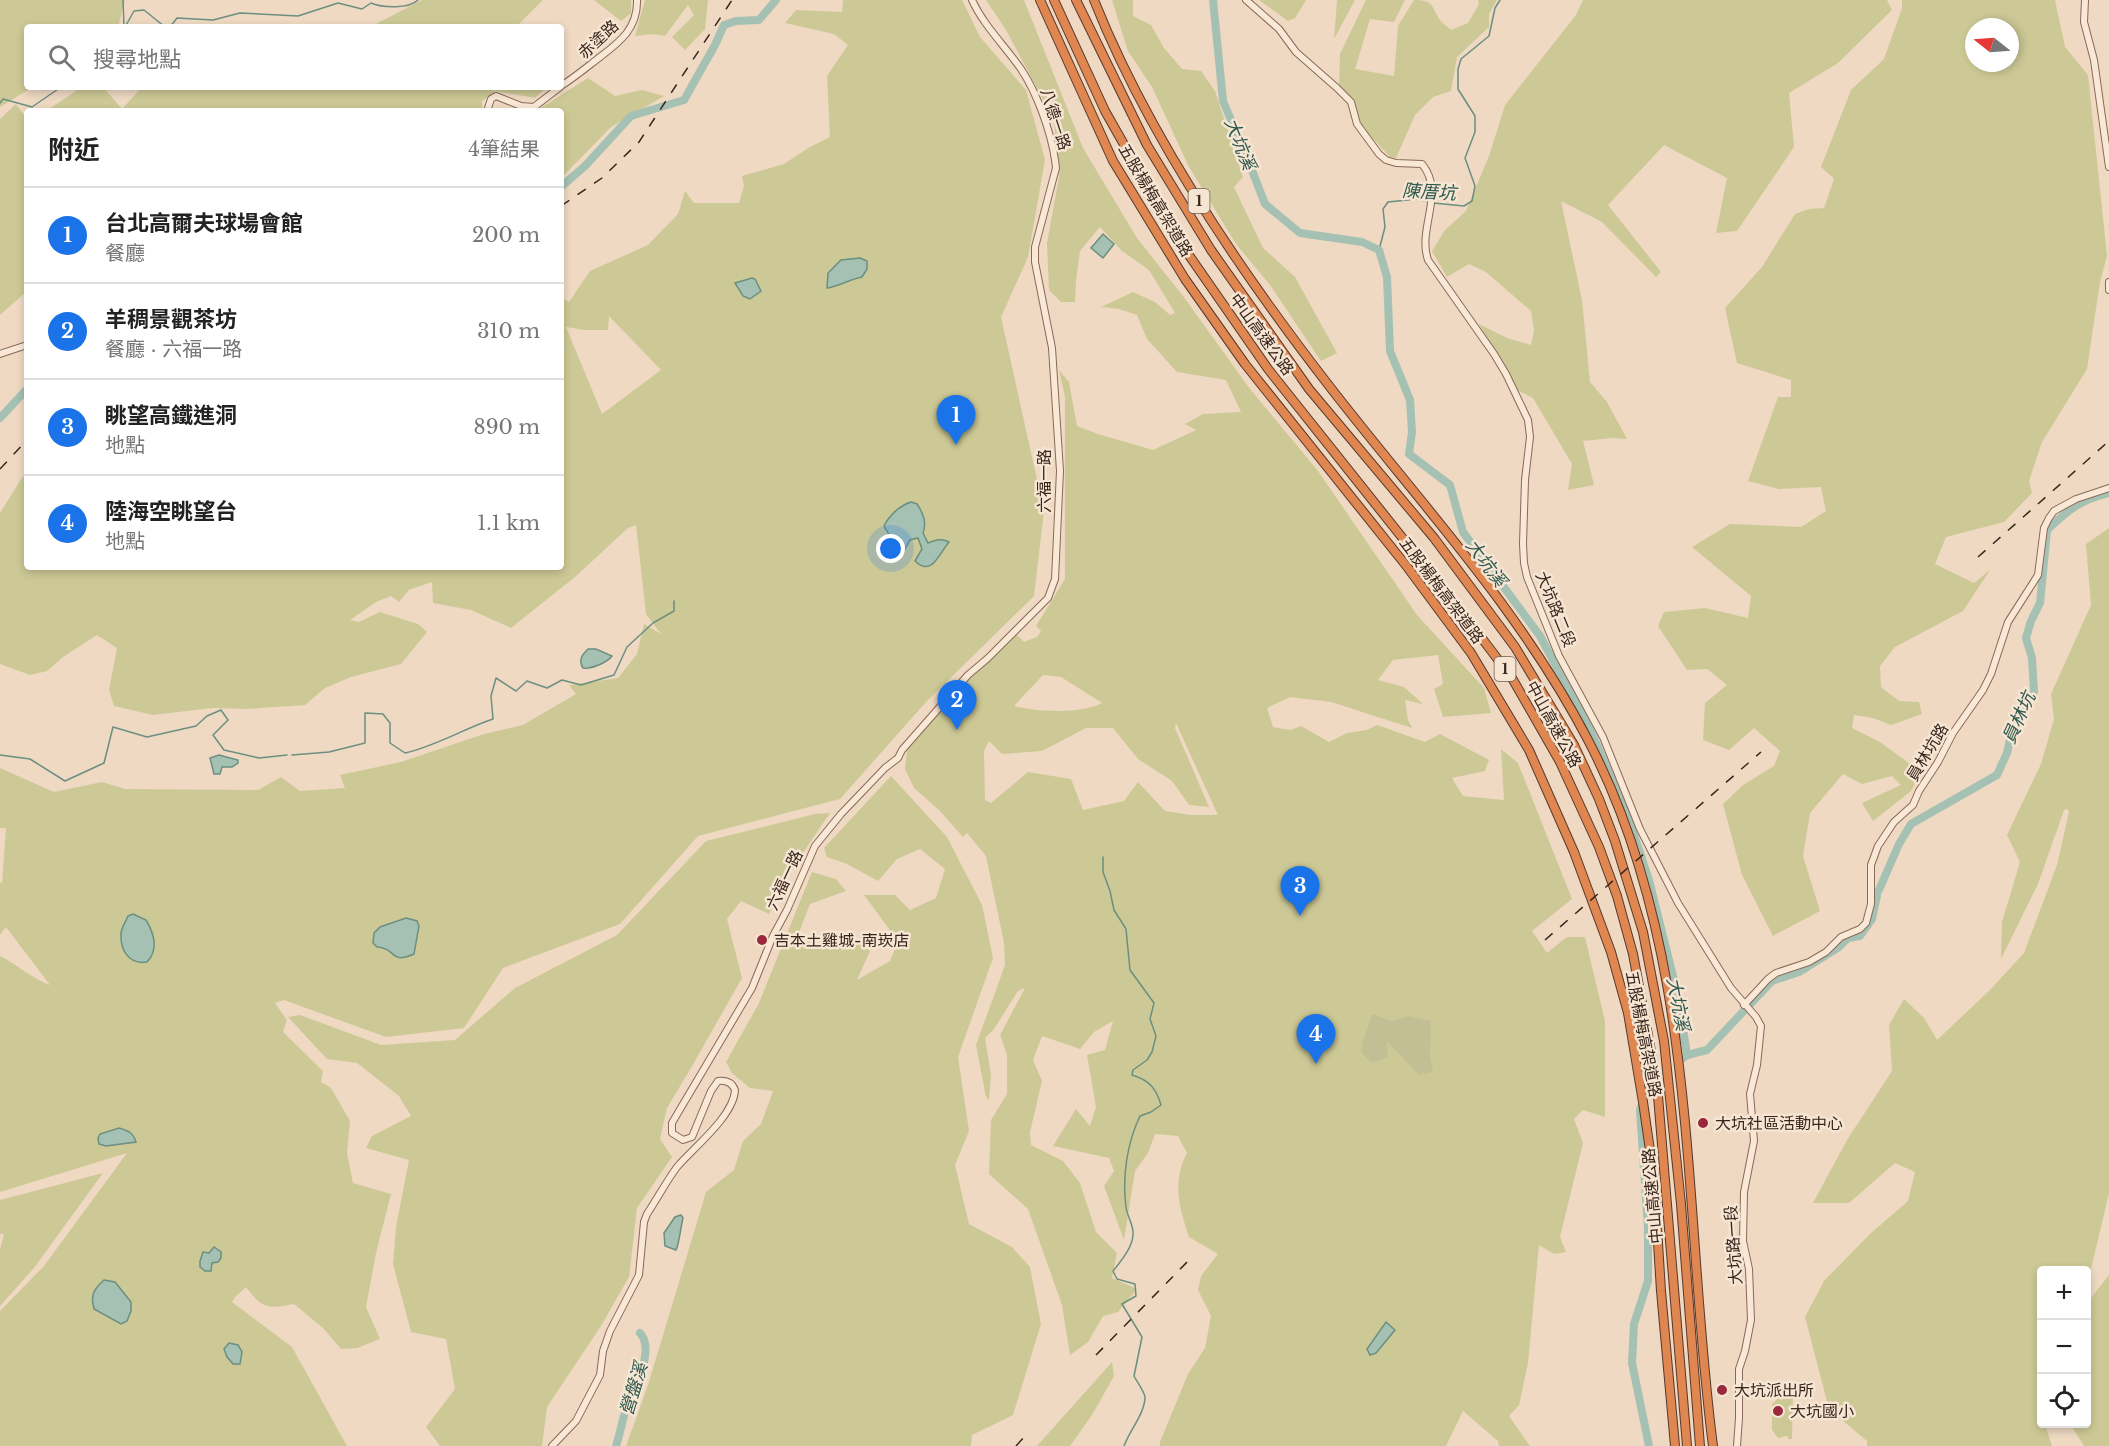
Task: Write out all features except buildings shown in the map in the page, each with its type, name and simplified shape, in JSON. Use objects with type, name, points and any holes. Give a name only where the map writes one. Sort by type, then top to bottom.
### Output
[{"type":"highway","name":"五股楊梅高架道路","points":[[1040,0],[1113,161],[1185,279],[1245,364],[1408,567],[1472,653],[1529,750],[1574,852],[1611,952],[1628,1013],[1654,1178],[1661,1291],[1675,1446]]},
{"type":"highway","name":"中山高速公路","points":[[1054,0],[1105,111],[1177,238],[1268,369],[1512,678],[1560,762],[1595,838],[1617,896],[1633,954],[1658,1084],[1687,1446]]},
{"type":"highway","name":"中山高速公路","points":[[1076,0],[1147,145],[1211,250],[1309,389],[1434,538],[1515,647],[1574,745],[1599,800],[1615,841],[1643,932],[1664,1041],[1678,1169],[1700,1446]]},
{"type":"highway","name":"五股楊梅高架道路","points":[[1094,0],[1148,114],[1192,190],[1263,297],[1330,387],[1461,550],[1510,615],[1548,670],[1588,740],[1609,785],[1626,830],[1655,929],[1668,988],[1681,1083],[1713,1446]]},
{"type":"street","name":"赤塗路","points":[[564,84],[614,47],[626,35],[637,12],[637,0]]},
{"type":"street","name":"八德一路","points":[[972,0],[1032,87],[1054,153],[1056,168],[1035,247],[1035,262]]},
{"type":"street","name":"大坑路二段","points":[[1246,0],[1279,30],[1296,52],[1351,102],[1357,124],[1379,154],[1396,163],[1422,164],[1427,170],[1432,198],[1424,236],[1424,249],[1428,260],[1494,354],[1528,420],[1530,438],[1523,544],[1527,577],[1559,656],[1603,737],[1640,829],[1678,903],[1731,988],[1747,1008]]},
{"type":"street","points":[[2085,0],[2084,22],[2094,60],[2109,167]]},
{"type":"street","name":"赤塗路","points":[[487,108],[488,103],[496,96],[521,106],[534,107],[556,90]]},
{"type":"street","name":"六福一路","points":[[552,1446],[576,1421],[600,1375],[603,1351],[610,1331],[639,1275],[644,1222],[647,1214],[675,1169],[711,1133],[733,1098],[735,1090],[731,1083],[718,1081],[711,1091],[692,1137],[688,1140],[679,1139],[672,1133],[671,1128],[676,1117],[752,988],[773,936],[815,846],[849,806],[885,768],[898,758],[902,750],[958,685],[1007,640],[1051,593],[1055,579],[1060,471],[1052,348],[1035,262]]},
{"type":"street","points":[[2109,282],[2109,290]]},
{"type":"street","points":[[0,354],[24,346]]},
{"type":"street","name":"員林坑路","points":[[1747,1008],[1776,973],[1809,962],[1826,952],[1841,937],[1860,929],[1866,923],[1871,904],[1871,865],[1878,846],[1894,822],[1913,805],[1953,733],[1983,690],[1991,674],[2008,622],[2038,574],[2044,528],[2049,518],[2054,511],[2076,498],[2109,488]]},
{"type":"street","name":"大坑路一段","points":[[1737,1446],[1739,1369],[1746,1351],[1751,1320],[1749,1269],[1743,1241],[1744,1192],[1754,1141],[1750,1094],[1757,1065],[1761,1031],[1759,1021],[1747,1008]]},
{"type":"shaded area","points":[[0,0],[125,0],[119,24],[24,24],[24,90],[28,90],[0,107]]},
{"type":"shaded area","points":[[422,0],[543,0],[519,24],[376,24]]},
{"type":"shaded area","points":[[594,0],[631,0],[631,13],[621,21]]},
{"type":"shaded area","points":[[645,0],[708,0],[705,29],[685,50],[672,37],[694,15],[688,5],[665,36],[653,34],[635,36]]},
{"type":"shaded area","points":[[843,0],[962,0],[980,37],[1026,90],[1045,160],[1028,257],[1001,317],[1044,511],[1034,596],[926,702],[840,799],[698,836],[620,924],[503,968],[464,1028],[386,1037],[284,1000],[275,1003],[287,1020],[283,1032],[323,1071],[321,1082],[331,1088],[350,1121],[347,1153],[353,1183],[391,1194],[376,1253],[366,1307],[380,1339],[357,1348],[341,1349],[323,1328],[294,1304],[278,1307],[267,1306],[257,1300],[246,1287],[232,1302],[292,1347],[347,1446],[0,1446],[0,1311],[44,1266],[127,1153],[0,1192],[0,956],[50,985],[6,927],[0,935],[0,882],[2,884],[6,828],[0,828],[0,768],[54,792],[102,782],[125,789],[258,790],[281,777],[300,791],[345,788],[340,775],[401,762],[484,734],[523,725],[576,694],[569,685],[618,678],[637,654],[644,624],[661,634],[646,614],[636,525],[628,528],[575,577],[511,628],[471,610],[433,603],[432,582],[409,590],[399,602],[391,596],[376,602],[350,620],[359,622],[380,612],[418,624],[427,632],[401,664],[351,677],[325,688],[305,705],[247,709],[212,708],[153,715],[114,706],[109,690],[117,648],[97,635],[63,657],[47,671],[30,675],[0,664],[0,513],[24,476],[24,570],[564,570],[564,299],[569,302],[590,271],[648,245],[678,214],[685,191],[694,203],[739,203],[744,186],[742,176],[784,164],[830,137],[827,76],[848,45],[834,34],[785,23],[796,10],[842,12]],"holes":[[[609,316],[661,370],[602,414],[566,327],[608,330]]]},
{"type":"shaded area","points":[[986,0],[1024,0],[1083,148],[1137,238],[1183,296],[1250,389],[1318,471],[1417,615],[1484,688],[1491,713],[1443,717],[1434,689],[1443,684],[1438,655],[1393,660],[1378,680],[1404,687],[1423,704],[1405,700],[1408,720],[1412,728],[1331,702],[1290,697],[1267,708],[1273,727],[1290,730],[1301,726],[1329,742],[1347,733],[1367,730],[1377,725],[1425,742],[1440,734],[1489,760],[1485,771],[1452,778],[1463,796],[1504,800],[1501,749],[1518,763],[1572,899],[1532,931],[1547,953],[1567,937],[1585,937],[1605,1021],[1605,1117],[1583,1110],[1574,1119],[1583,1143],[1560,1237],[1566,1252],[1554,1254],[1539,1245],[1528,1363],[1519,1405],[1509,1416],[1530,1446],[1499,1446],[1498,1441],[1463,1411],[1446,1446],[1160,1446],[1188,1374],[1205,1348],[1211,1316],[1198,1290],[1201,1276],[1218,1254],[1189,1237],[1182,1216],[1178,1184],[1182,1163],[1187,1153],[1178,1136],[1155,1134],[1148,1153],[1135,1171],[1124,1240],[1104,1186],[1114,1171],[1109,1158],[1053,1146],[1076,1109],[1090,1126],[1096,1107],[1087,1055],[1105,1050],[1113,1021],[1094,1032],[1080,1049],[1042,1036],[1033,1060],[1042,1081],[1030,1132],[1031,1145],[1063,1161],[1080,1183],[1096,1232],[1117,1253],[1112,1278],[1137,1289],[1118,1312],[1103,1316],[1088,1342],[1070,1355],[1062,1305],[1028,1209],[989,1174],[991,1120],[1007,1094],[1007,1055],[1000,1035],[1025,988],[1018,991],[994,1029],[985,1038],[991,1075],[989,1100],[986,1097],[976,1045],[1005,965],[1004,943],[986,856],[967,833],[963,837],[939,810],[914,788],[905,769],[907,750],[964,682],[1017,635],[1024,642],[1037,637],[1041,631],[1036,626],[1065,579],[1065,397],[1059,370],[1069,382],[1077,426],[1153,450],[1196,430],[1185,424],[1203,414],[1241,412],[1226,380],[1177,372],[1147,339],[1137,315],[1119,309],[1101,307],[1133,292],[1155,302],[1170,315],[1175,313],[1149,270],[1122,251],[1100,227],[1080,251],[1075,302],[1061,302],[1049,290],[1047,243],[1059,177],[1054,120],[1006,30]],"holes":[[[1043,675],[1061,677],[1102,703],[1083,709],[1059,711],[1014,706]],[[1176,723],[1218,815],[1191,815],[1165,811],[1138,782],[1124,801],[1083,810],[1071,779],[1028,772],[991,803],[985,800],[984,751],[989,741],[1002,754],[1042,751],[1086,728],[1113,728],[1138,759],[1172,781],[1189,805],[1209,807],[1175,728]]]},
{"type":"shaded area","points":[[1112,0],[1133,0],[1133,16],[1151,25],[1164,48],[1182,69],[1201,71],[1215,91],[1243,177],[1234,187],[1263,248],[1295,277],[1337,353],[1321,361],[1270,285],[1236,244],[1189,167],[1152,87],[1128,51]]},
{"type":"shaded area","points":[[1259,0],[1306,0],[1295,18],[1288,21]]},
{"type":"shaded area","points":[[1337,0],[1355,0],[1334,39]]},
{"type":"shaded area","points":[[1366,0],[1405,0],[1394,22],[1370,19],[1355,69],[1394,76],[1398,26],[1414,0],[1429,3],[1440,20],[1451,30],[1468,23],[1479,4],[1478,0],[1497,0],[1489,14],[1489,27],[1457,57],[1451,91],[1433,97],[1415,115],[1396,158],[1390,157],[1358,122],[1354,99],[1339,88],[1340,54]]},
{"type":"shaded area","points":[[1583,0],[1887,0],[1892,10],[1838,63],[1789,93],[1794,147],[1737,231],[1716,233],[1727,178],[1664,145],[1608,205],[1661,272],[1656,277],[1602,222],[1561,201],[1582,300],[1590,382],[1607,402],[1627,439],[1583,441],[1594,485],[1568,490],[1572,464],[1533,398],[1515,389],[1479,324],[1507,338],[1531,345],[1534,331],[1531,311],[1486,272],[1469,264],[1447,277],[1432,251],[1445,230],[1466,211],[1489,156],[1505,105],[1576,15]]},
{"type":"shaded area","points":[[1902,0],[2055,0],[2065,47],[2088,75],[2107,256],[2100,282],[2087,369],[2042,442],[2029,481],[2032,493],[2004,522],[1946,537],[1935,564],[1974,583],[1990,570],[1963,611],[1895,647],[1880,666],[1881,687],[1899,701],[1919,702],[1922,714],[1891,725],[1873,718],[1854,715],[1852,728],[1880,742],[1921,772],[1911,791],[1873,821],[1862,803],[1901,785],[1892,776],[1862,784],[1843,774],[1810,813],[1803,856],[1820,911],[1773,936],[1742,875],[1723,804],[1743,785],[1774,766],[1780,751],[1754,728],[1729,750],[1703,740],[1705,703],[1727,685],[1707,669],[1687,670],[1658,626],[1664,612],[1705,608],[1748,618],[1751,596],[1692,547],[1730,524],[1801,527],[1826,511],[1821,487],[1779,489],[1748,481],[1778,397],[1791,397],[1791,380],[1737,363],[1725,308],[1762,267],[1795,214],[1809,209],[1824,208],[1834,179],[1821,167],[1851,90],[1884,59],[1902,8]]},
{"type":"shaded area","points":[[588,78],[615,96],[642,90],[664,96],[611,127],[564,175],[564,108],[541,108]]},
{"type":"shaded area","points":[[78,90],[106,90],[121,108],[50,108]]},
{"type":"shaded area","points":[[139,90],[544,90],[535,98],[495,91],[482,101],[482,108],[123,108]]},
{"type":"shaded area","points":[[16,104],[24,115],[24,294],[0,315],[0,119]]},
{"type":"shaded area","points":[[1103,234],[1114,244],[1103,258],[1091,248]]},
{"type":"shaded area","points":[[860,258],[867,261],[867,269],[862,277],[827,288],[828,273],[841,260]]},
{"type":"shaded area","points":[[755,279],[761,291],[750,299],[743,296],[735,283]]},
{"type":"shaded area","points":[[911,502],[917,504],[923,514],[925,525],[923,533],[928,543],[938,540],[949,542],[935,562],[926,567],[915,561],[922,549],[918,538],[910,540],[901,556],[897,556],[896,547],[884,526],[895,511]]},
{"type":"shaded area","points":[[2109,528],[2109,1193],[2091,1269],[2091,1266],[2037,1266],[2037,1428],[2046,1428],[2052,1446],[1867,1446],[1867,1441],[1829,1409],[1805,1317],[1824,1281],[1870,1234],[1908,1201],[1915,1172],[1895,1163],[1849,1203],[1813,1203],[1847,1140],[1892,1071],[1889,1025],[1904,999],[1924,1018],[1937,1040],[1990,990],[2024,953],[2057,865],[2069,812],[2067,809],[2064,810],[2038,884],[2001,959],[2002,922],[2020,862],[2007,835],[2041,764],[2054,719],[2051,694],[2091,605],[2086,544]]},
{"type":"shaded area","points":[[588,649],[596,649],[612,656],[599,665],[583,668],[581,658]]},
{"type":"shaded area","points":[[219,755],[238,760],[238,763],[232,767],[222,767],[220,774],[214,774],[210,758]]},
{"type":"shaded area","points":[[891,776],[947,837],[982,905],[993,958],[958,1057],[969,1131],[955,1165],[969,1224],[1012,1247],[1030,1267],[1041,1324],[1013,1415],[972,1435],[971,1446],[626,1446],[649,1382],[706,1192],[734,1170],[743,1141],[761,1124],[773,1091],[750,1088],[732,1073],[726,1062],[759,1003],[812,872],[836,879],[846,891],[810,904],[798,935],[838,950],[848,933],[870,951],[857,980],[890,961],[898,941],[864,895],[895,895],[910,910],[936,898],[945,869],[920,849],[897,859],[878,881],[847,864],[827,857],[824,848]]},
{"type":"shaded area","points":[[830,813],[788,875],[769,914],[741,901],[727,919],[742,978],[667,1108],[660,1139],[672,1157],[637,1208],[629,1277],[601,1326],[547,1407],[542,1446],[440,1446],[426,1427],[455,1389],[446,1339],[411,1332],[393,1264],[396,1227],[409,1160],[366,1148],[372,1136],[411,1116],[399,1096],[357,1063],[327,1059],[288,1017],[300,1015],[381,1045],[455,1040],[515,988],[617,935],[706,841],[815,814]]},
{"type":"shaded area","points":[[133,914],[146,920],[153,936],[153,952],[147,962],[131,959],[122,946],[122,929],[128,916]]},
{"type":"shaded area","points":[[406,918],[417,921],[419,926],[414,954],[400,958],[373,943],[374,933],[380,927]]},
{"type":"shaded area","points":[[1372,1014],[1392,1021],[1408,1016],[1431,1021],[1430,1058],[1433,1072],[1419,1075],[1387,1041],[1388,1057],[1372,1063],[1361,1052]]},
{"type":"shaded area","points":[[119,1128],[130,1132],[136,1142],[106,1146],[99,1144],[100,1134]]},
{"type":"shaded area","points":[[103,1173],[34,1268],[0,1306],[0,1250],[4,1234],[0,1234],[0,1200]]},
{"type":"shaded area","points":[[681,1215],[683,1218],[676,1250],[665,1246],[664,1233],[675,1217]]},
{"type":"shaded area","points":[[214,1247],[221,1252],[221,1258],[218,1262],[212,1263],[211,1271],[205,1271],[200,1267],[203,1252],[209,1253]]},
{"type":"shaded area","points":[[2109,1275],[2109,1446],[2084,1446],[2073,1428],[2091,1428],[2091,1298]]},
{"type":"shaded area","points":[[104,1280],[115,1282],[131,1302],[131,1311],[127,1321],[121,1324],[94,1309],[92,1300],[94,1293]]},
{"type":"shaded area","points":[[1386,1322],[1395,1330],[1376,1353],[1370,1355],[1367,1349]]},
{"type":"shaded area","points":[[229,1343],[238,1345],[242,1352],[240,1364],[233,1364],[227,1357],[224,1349]]},
{"type":"shaded area","points":[[1112,1362],[1114,1376],[1092,1415],[1070,1446],[1037,1446]]},
{"type":"shaded area","points":[[1789,1390],[1793,1390],[1792,1439],[1788,1439],[1788,1436],[1778,1438],[1772,1430],[1772,1404],[1780,1396],[1789,1398]]},
{"type":"waterway","points":[[123,0],[124,24]]},
{"type":"waterway","points":[[172,24],[177,18],[213,20],[240,13],[298,16],[338,3],[362,9],[371,3],[396,7],[409,5],[418,0]]},
{"type":"waterway","points":[[564,184],[585,166],[631,116],[684,100],[724,25],[736,21],[759,20],[776,0]]},
{"type":"waterway","name":"大坑溪","points":[[1213,0],[1223,101],[1265,204],[1300,233],[1362,242],[1379,250],[1387,277],[1390,351],[1410,400],[1412,432],[1409,454],[1450,485],[1463,532],[1540,636],[1590,729],[1628,817],[1649,880],[1678,996],[1687,1055]]},
{"type":"waterway","name":"陳厝坑","points":[[1433,203],[1464,206],[1472,201],[1475,186],[1465,158],[1475,132],[1475,116],[1458,89],[1458,69],[1461,59],[1489,36],[1495,8],[1500,0]]},
{"type":"waterway","points":[[127,24],[134,11],[144,10],[161,24]]},
{"type":"waterway","points":[[0,103],[3,99],[32,107],[57,90]]},
{"type":"waterway","name":"陳厝坑","points":[[1379,250],[1385,227],[1383,209],[1388,202],[1417,199],[1429,202]]},
{"type":"waterway","points":[[0,418],[24,392]]},
{"type":"waterway","name":"員林坑","points":[[1879,890],[1899,844],[1911,824],[1997,775],[2007,753],[2014,722],[2034,692],[2032,658],[2026,638],[2040,603],[2047,530],[2075,507],[2109,493]]},
{"type":"waterway","points":[[292,755],[329,752],[365,743],[365,713],[383,714],[390,723],[390,743],[405,753],[428,746],[493,719],[491,696],[496,678],[516,691],[527,681],[547,688],[562,680],[581,685],[614,675],[627,647],[653,623],[674,611],[674,601]]},
{"type":"waterway","points":[[0,755],[30,759],[65,781],[104,763],[113,727],[147,737],[196,726],[207,716],[221,710],[228,720],[213,735],[224,750],[259,758],[287,755]]},
{"type":"waterway","points":[[1103,857],[1103,872],[1114,910],[1126,929],[1130,970],[1154,1003],[1150,1019],[1156,1036],[1152,1052],[1147,1060],[1133,1070],[1132,1075],[1143,1079],[1151,1086],[1161,1105],[1140,1116],[1132,1137],[1125,1184],[1126,1207],[1133,1231],[1132,1239],[1126,1254],[1113,1271],[1117,1279],[1135,1284],[1136,1296],[1122,1304],[1142,1337],[1134,1376],[1145,1397],[1140,1415],[1124,1446]]},
{"type":"waterway","name":"員林坑","points":[[1682,1059],[1687,1055],[1707,1050],[1772,981],[1799,972],[1839,947],[1848,938],[1860,936],[1872,919],[1877,896]]},
{"type":"waterway","name":"大坑溪","points":[[1649,1446],[1632,1363],[1634,1324],[1648,1281],[1648,1228],[1640,1110],[1650,1088]]},
{"type":"waterway","name":"營盤溪","points":[[616,1446],[626,1409],[642,1371],[646,1350],[640,1333]]},
{"type":"railway","points":[[564,204],[602,178],[639,142],[732,0]]},
{"type":"railway","points":[[1978,557],[2109,441]]},
{"type":"railway","points":[[0,469],[24,443]]},
{"type":"railway","points":[[1545,940],[1761,752]]},
{"type":"railway","points":[[1096,1355],[1192,1257]]},
{"type":"railway","points":[[1016,1446],[1026,1435]]},
{"type":"place","name":"台北高爾夫球場會館","points":[[956,445]]},
{"type":"place","name":"羊稠景觀茶坊","points":[[957,730]]},
{"type":"place","name":"眺望高鐵進洞","points":[[1300,916]]},
{"type":"place","name":"吉本土雞城-南崁店","points":[[762,940]]},
{"type":"place","name":"陸海空眺望台","points":[[1316,1064]]},
{"type":"place","name":"大坑社區活動中心","points":[[1703,1123]]},
{"type":"place","name":"大坑派出所","points":[[1722,1390]]},
{"type":"place","name":"大坑國小","points":[[1778,1411]]}]
